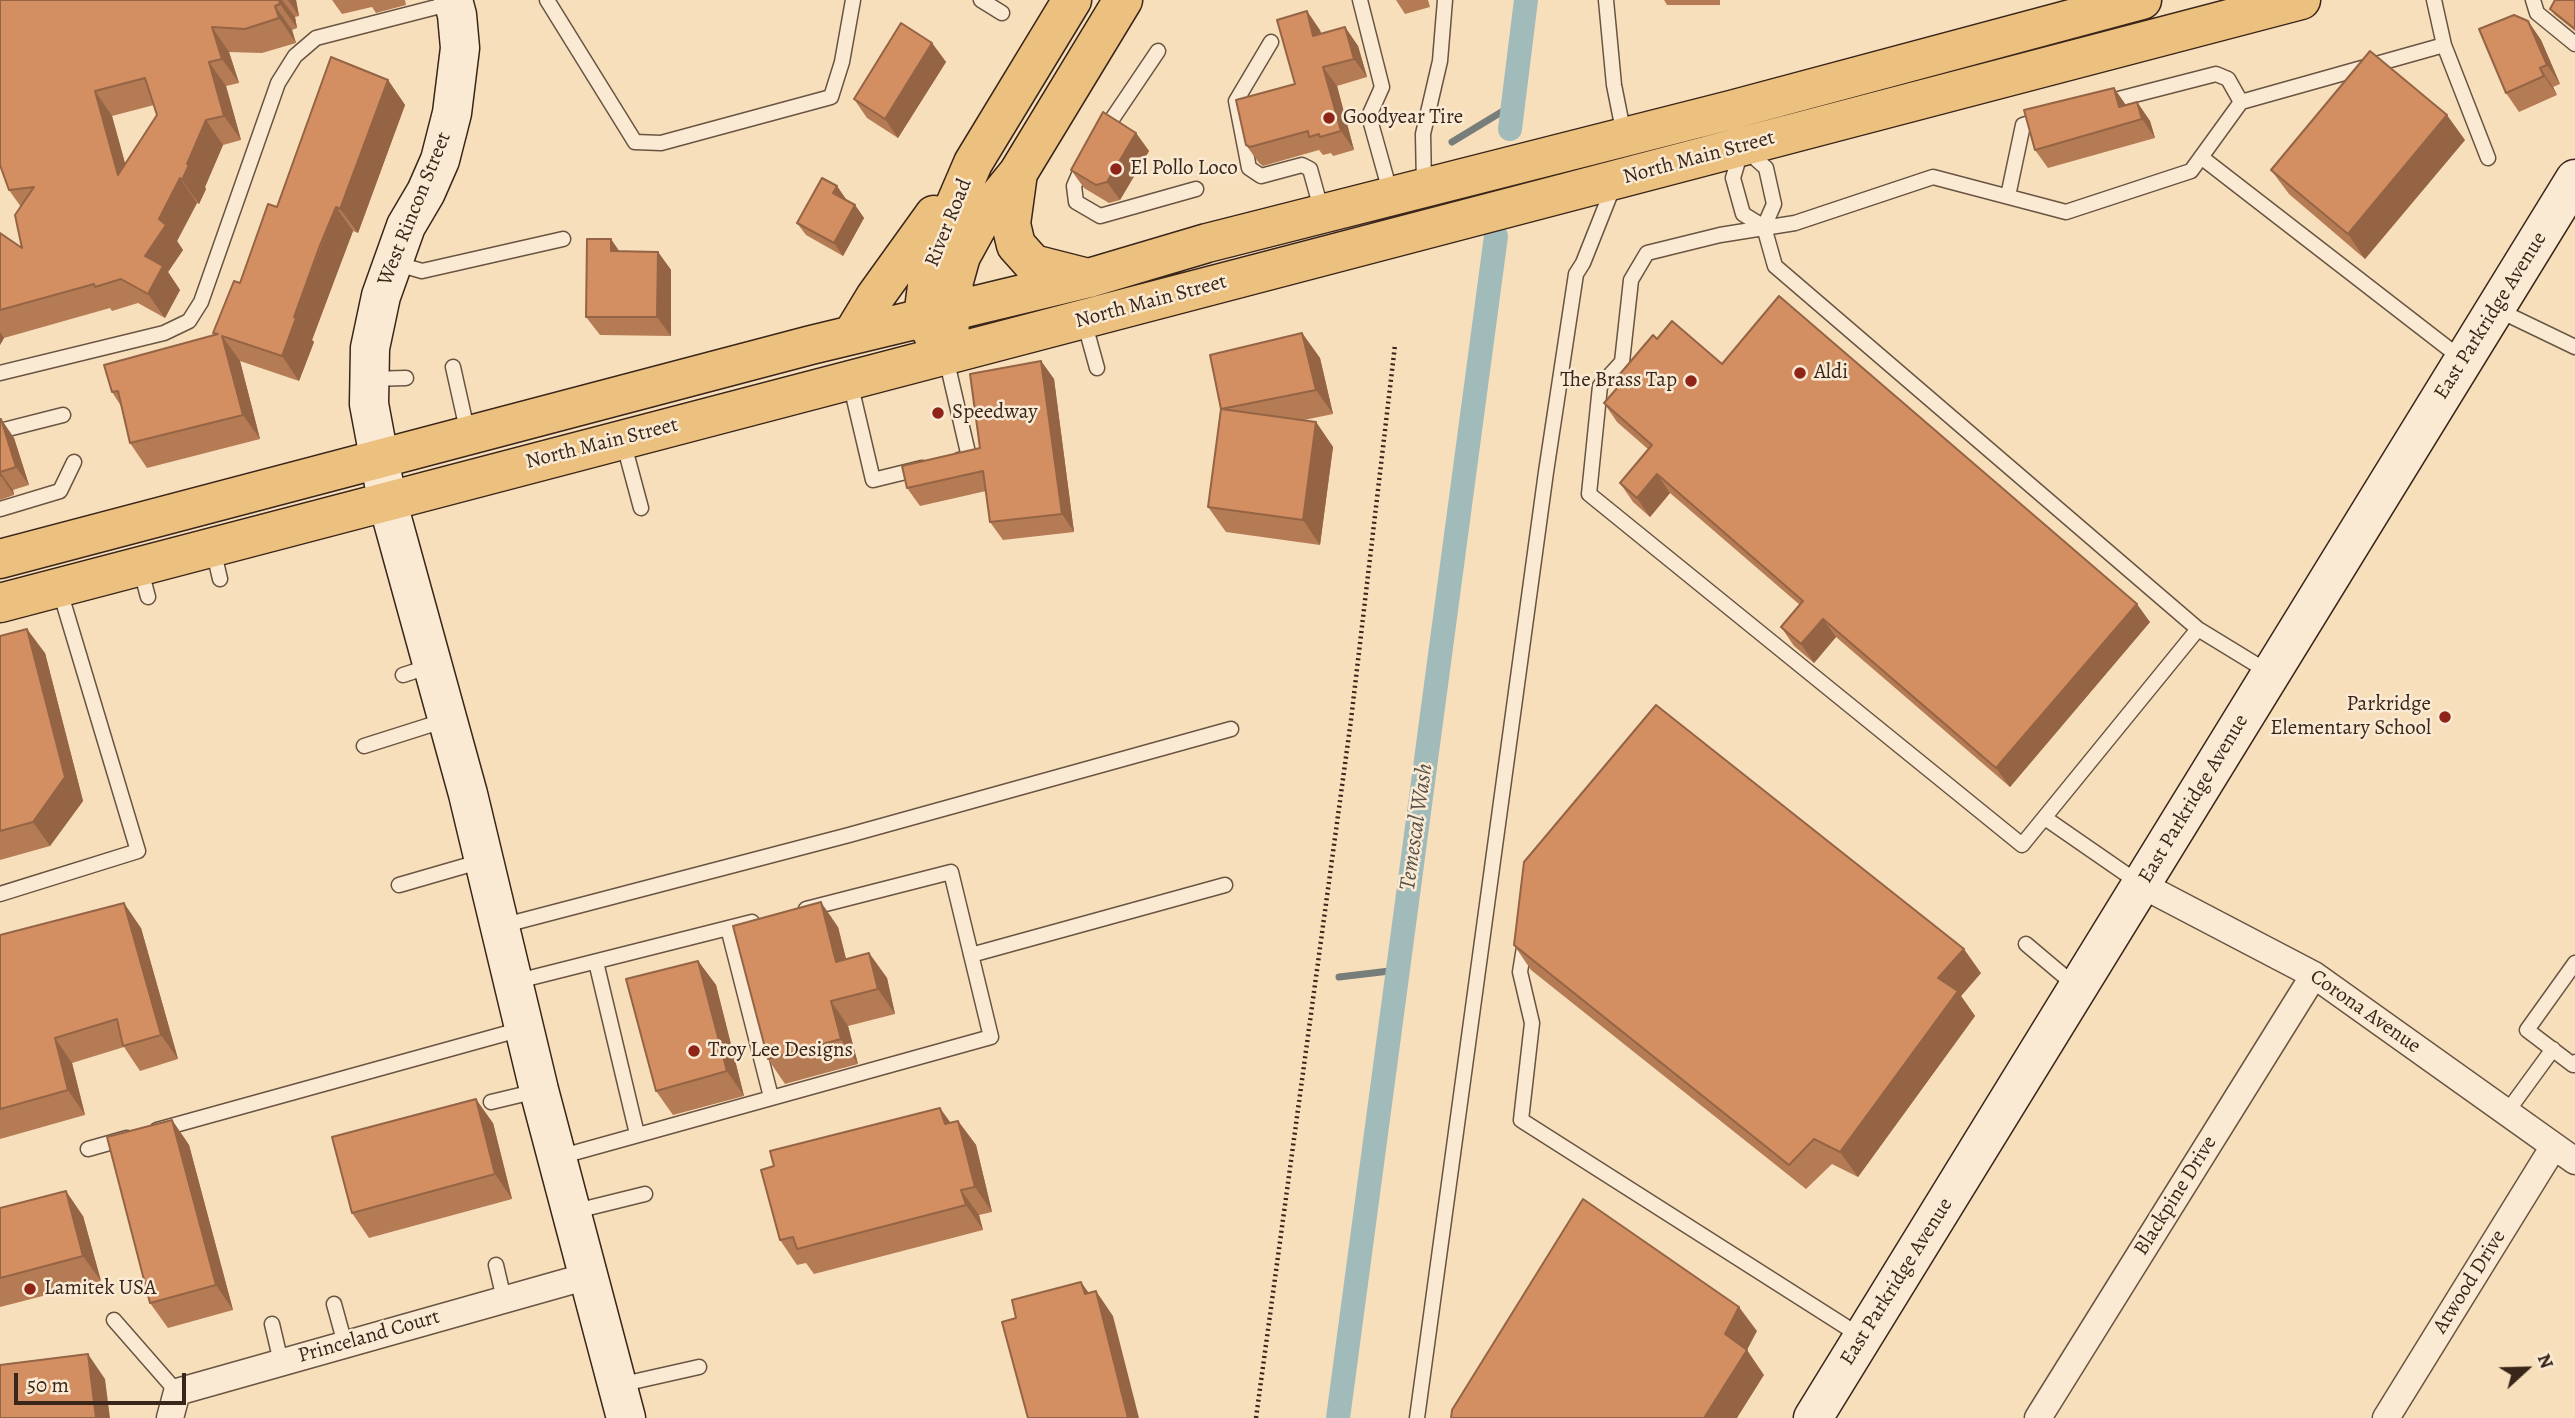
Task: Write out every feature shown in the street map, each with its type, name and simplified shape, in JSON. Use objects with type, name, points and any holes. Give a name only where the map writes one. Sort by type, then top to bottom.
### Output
[{"type":"main road","name":"River Road","points":[[946,356],[930,263],[973,163],[1072,0]]},
{"type":"main road","name":"River Road","points":[[938,313],[954,281],[961,257],[983,216],[1018,173],[1123,0]]},
{"type":"main road","name":"North Main Street","points":[[0,603],[59,587],[144,582],[216,563],[387,500],[1612,181],[1736,128],[2142,0]]},
{"type":"main road","name":"North Main Street","points":[[0,559],[852,335],[1090,278],[1207,243],[1611,139],[1736,128],[2301,0]]},
{"type":"main road","points":[[852,335],[875,298],[973,163]]},
{"type":"main road","points":[[1018,173],[1011,224],[1017,245],[1033,264],[1090,278]]},
{"type":"street","name":"West Rincon Street","points":[[457,1],[460,48],[450,125],[432,180],[406,226],[391,262],[374,320],[368,379],[370,415],[418,670],[447,720],[538,1090],[622,1402]]},
{"type":"street","name":"East Parkridge Avenue","points":[[1813,1418],[2575,179]]},
{"type":"street","name":"Corona Avenue","points":[[2142,885],[2314,975],[2565,1154]]},
{"type":"street","name":"Blackpine Drive","points":[[2038,1418],[2314,975]]},
{"type":"street","name":"Atwood Drive","points":[[2386,1418],[2565,1154]]},
{"type":"street","name":"Princeland Court","points":[[177,1392],[588,1276]]},
{"type":"street","points":[[170,1418],[177,1392]]},
{"type":"lane","points":[[547,0],[635,142],[661,143],[831,97],[842,62],[853,0]]},
{"type":"lane","points":[[981,0],[1002,13]]},
{"type":"lane","points":[[1360,0],[1382,87],[1369,116],[1410,191]]},
{"type":"lane","points":[[1410,191],[1440,61],[1446,0]]},
{"type":"lane","points":[[1606,0],[1614,85],[1611,139]]},
{"type":"lane","points":[[2434,0],[2444,45],[2488,158]]},
{"type":"lane","points":[[2533,0],[2537,13],[2575,44]]},
{"type":"lane","points":[[0,373],[164,333],[189,321],[201,302],[278,83],[295,56],[316,38],[457,1]]},
{"type":"lane","points":[[1271,42],[1236,101],[1249,168],[1261,176],[1301,165],[1310,169],[1322,214]]},
{"type":"lane","points":[[2198,629],[2022,845],[1589,494],[1600,386],[1622,362],[1631,280],[1647,253],[1720,235],[1795,223],[1933,177],[2066,212],[2190,171],[2241,102],[2444,45]]},
{"type":"lane","points":[[1158,51],[1085,159],[1073,186],[1076,202],[1100,216],[1196,189]]},
{"type":"lane","points":[[2086,107],[2216,74],[2228,79],[2241,102]]},
{"type":"lane","points":[[2008,196],[2023,125],[2060,114]]},
{"type":"lane","points":[[1736,128],[1734,178],[1742,214],[1764,227]]},
{"type":"lane","points":[[1736,128],[1766,168],[1774,204],[1764,227],[1775,266],[2198,629],[2271,674]]},
{"type":"lane","points":[[2201,157],[2463,360]]},
{"type":"lane","points":[[1417,1418],[1546,472],[1576,274],[1583,263],[1612,181]]},
{"type":"lane","points":[[391,262],[422,271],[563,239]]},
{"type":"lane","points":[[2495,309],[2575,347]]},
{"type":"lane","points":[[1083,320],[1097,368]]},
{"type":"lane","points":[[849,381],[873,480],[970,457],[946,356]]},
{"type":"lane","points":[[453,368],[468,434]]},
{"type":"lane","points":[[368,379],[406,378]]},
{"type":"lane","points":[[0,431],[63,415]]},
{"type":"lane","points":[[623,439],[640,508]]},
{"type":"lane","points":[[0,509],[60,491],[74,462]]},
{"type":"lane","points":[[0,894],[138,851],[59,587]]},
{"type":"lane","points":[[363,746],[447,720]]},
{"type":"lane","points":[[499,926],[849,835],[1231,729]]},
{"type":"lane","points":[[2045,818],[2142,885]]},
{"type":"lane","points":[[399,885],[483,861]]},
{"type":"lane","points":[[556,1157],[991,1037],[951,872],[794,912]]},
{"type":"lane","points":[[971,956],[1225,885]]},
{"type":"lane","points":[[513,983],[768,918]]},
{"type":"lane","points":[[1527,920],[1520,972],[1532,1023],[1521,1120],[1863,1337]]},
{"type":"lane","points":[[728,928],[771,1097]]},
{"type":"lane","points":[[2026,944],[2078,988]]},
{"type":"lane","points":[[596,962],[637,1134]]},
{"type":"lane","points":[[2575,963],[2527,1030],[2573,1065],[2575,1062]]},
{"type":"lane","points":[[88,1149],[523,1029]]},
{"type":"lane","points":[[2507,1112],[2553,1049]]},
{"type":"lane","points":[[491,1102],[538,1090]]},
{"type":"lane","points":[[570,1212],[645,1194]]},
{"type":"lane","points":[[496,1265],[504,1299]]},
{"type":"lane","points":[[334,1304],[345,1344]]},
{"type":"lane","points":[[114,1320],[177,1392]]},
{"type":"lane","points":[[272,1324],[281,1362]]},
{"type":"lane","points":[[622,1402],[699,1367]]},
{"type":"path","points":[[1256,1418],[1352,720],[1395,345]]},
{"type":"building","points":[[0,0],[279,0],[280,4],[275,6],[279,18],[245,29],[212,27],[222,59],[209,62],[224,116],[206,120],[182,180],[180,178],[159,219],[166,225],[145,256],[163,266],[148,294],[121,279],[0,310],[0,233],[22,248],[15,215],[34,187],[9,190],[0,165]],"holes":[[[145,78],[157,115],[118,175],[95,91]]]},
{"type":"building","points":[[2555,0],[2575,0],[2575,29],[2550,9]]},
{"type":"building","points":[[1307,11],[1313,36],[1345,27],[1354,59],[1323,67],[1341,131],[1309,137],[1308,131],[1250,147],[1246,145],[1236,100],[1295,84],[1277,20]]},
{"type":"building","points":[[2514,15],[2528,21],[2547,65],[2540,68],[2544,76],[2506,93],[2479,29]]},
{"type":"building","points":[[901,23],[932,43],[885,119],[854,99]]},
{"type":"building","points":[[2370,51],[2447,115],[2348,234],[2271,170]]},
{"type":"building","points":[[331,57],[388,80],[340,209],[336,207],[319,248],[282,356],[222,336],[243,415],[130,443],[118,391],[112,392],[104,365],[218,334],[213,333],[234,281],[240,283],[268,204],[277,207]]},
{"type":"building","points":[[2114,88],[2119,107],[2137,102],[2142,119],[2035,150],[2024,110]]},
{"type":"building","points":[[1103,112],[1136,133],[1107,182],[1096,185],[1071,170]]},
{"type":"building","points":[[822,178],[837,186],[833,193],[855,205],[834,243],[797,223]]},
{"type":"building","points":[[587,239],[611,239],[611,251],[658,252],[657,317],[586,317]]},
{"type":"building","points":[[1779,296],[2137,604],[1996,768],[1823,619],[1801,644],[1781,627],[1803,601],[1657,474],[1637,498],[1620,483],[1652,445],[1604,403],[1619,386],[1614,381],[1653,335],[1657,339],[1672,321],[1722,364]]},
{"type":"building","points":[[1302,333],[1316,390],[1221,409],[1210,355]]},
{"type":"building","points":[[1041,361],[1062,514],[990,522],[983,471],[907,488],[902,466],[980,448],[970,374]]},
{"type":"building","points":[[1221,409],[1316,422],[1303,520],[1208,507]]},
{"type":"building","points":[[0,419],[16,467],[0,472]]},
{"type":"building","points":[[27,629],[65,777],[33,822],[0,831],[0,636]]},
{"type":"building","points":[[1656,705],[1964,949],[1938,978],[1958,991],[1840,1152],[1814,1139],[1789,1165],[1514,945],[1524,862]]},
{"type":"building","points":[[821,902],[836,962],[869,953],[878,989],[831,1001],[841,1039],[768,1059],[733,926]]},
{"type":"building","points":[[124,903],[161,1035],[123,1046],[117,1019],[55,1038],[68,1090],[0,1109],[0,935]]},
{"type":"building","name":"Troy Lee Designs","points":[[698,961],[727,1071],[656,1091],[626,979]]},
{"type":"building","points":[[476,1099],[495,1174],[352,1213],[332,1137]]},
{"type":"building","points":[[940,1108],[945,1124],[958,1121],[975,1187],[961,1190],[966,1205],[797,1249],[793,1237],[780,1240],[761,1170],[774,1166],[770,1151]]},
{"type":"building","points":[[172,1120],[216,1285],[150,1303],[107,1137]]},
{"type":"building","points":[[66,1191],[83,1256],[0,1278],[0,1208]]},
{"type":"building","points":[[1583,1199],[1739,1307],[1725,1334],[1747,1350],[1704,1418],[1451,1418],[1452,1410]]},
{"type":"building","points":[[1081,1282],[1085,1294],[1096,1291],[1128,1418],[1028,1418],[1002,1322],[1016,1318],[1012,1300]]},
{"type":"building","points":[[88,1354],[96,1418],[0,1418],[0,1365]]},
{"type":"waterway","name":"Temescal Wash","points":[[1510,129],[1526,0]]},
{"type":"waterway","points":[[1452,142],[1513,105]]},
{"type":"waterway","name":"Temescal Wash","points":[[1338,1418],[1496,236]]},
{"type":"waterway","points":[[1339,977],[1398,970]]},
{"type":"place","name":"Goodyear Tire","points":[[1329,118]]},
{"type":"place","name":"El Pollo Loco","points":[[1116,169]]},
{"type":"place","name":"Aldi","points":[[1800,373]]},
{"type":"place","name":"The Brass Tap","points":[[1691,381]]},
{"type":"place","name":"Speedway","points":[[938,413]]},
{"type":"place","name":"Parkridge Elementary School","points":[[2445,717]]},
{"type":"place","name":"Troy Lee Designs","points":[[694,1051]]},
{"type":"place","name":"Lamitek USA","points":[[30,1289]]}]
